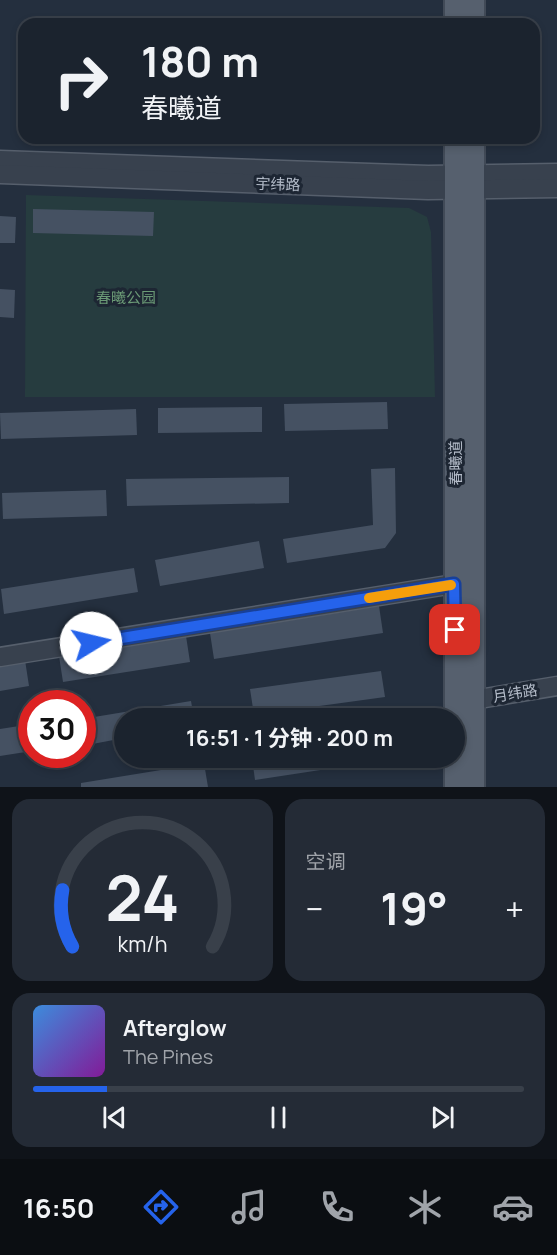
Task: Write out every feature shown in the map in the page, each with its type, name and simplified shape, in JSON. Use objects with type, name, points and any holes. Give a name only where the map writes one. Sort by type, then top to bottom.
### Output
[{"type":"main road","points":[[456,0],[456,18]]},
{"type":"main road","points":[[473,0],[473,18]]},
{"type":"main road","name":"春曦道","points":[[457,144],[464,182],[473,787]]},
{"type":"main road","name":"春曦道","points":[[456,787],[454,584],[464,182],[472,144]]},
{"type":"street","name":"宇纬路","points":[[0,160],[557,188]]},
{"type":"street","name":"宇纬路","points":[[0,174],[464,182],[557,173]]},
{"type":"street","points":[[0,657],[454,584]]},
{"type":"street","name":"月纬路","points":[[473,700],[557,686]]},
{"type":"green space","name":"春曦公园","points":[[26,195],[409,208],[427,217],[431,232],[435,397],[25,397]]},
{"type":"building","points":[[33,209],[154,212],[153,236],[33,233]]},
{"type":"building","points":[[0,216],[16,217],[15,243],[0,243]]},
{"type":"building","points":[[0,289],[15,290],[14,318],[0,317]]},
{"type":"building","points":[[387,402],[388,429],[285,431],[284,404]]},
{"type":"building","points":[[262,407],[262,432],[158,433],[158,408]]},
{"type":"building","points":[[136,409],[137,435],[1,439],[0,413]]},
{"type":"building","points":[[395,468],[396,533],[385,548],[287,563],[283,539],[373,525],[371,469]]},
{"type":"building","points":[[289,477],[289,503],[127,506],[126,479]]},
{"type":"building","points":[[106,490],[107,516],[3,519],[2,493]]},
{"type":"building","points":[[259,541],[264,568],[160,586],[155,560]]},
{"type":"building","points":[[134,568],[138,592],[4,614],[1,589]]},
{"type":"building","points":[[379,606],[383,633],[214,659],[210,633]]},
{"type":"building","points":[[186,636],[190,662],[63,682],[59,656]]},
{"type":"building","points":[[25,660],[29,686],[0,691],[0,664]]},
{"type":"building","points":[[381,671],[385,697],[305,708],[253,708],[250,689]]},
{"type":"building","points":[[191,701],[192,708],[149,708]]},
{"type":"building","points":[[114,714],[114,740],[96,743],[96,717]]},
{"type":"building","points":[[18,726],[18,753],[0,756],[0,729]]},
{"type":"building","points":[[173,768],[205,768],[208,787],[81,787],[81,783]]},
{"type":"building","points":[[253,768],[334,768],[255,780]]},
{"type":"slow traffic","points":[[369,598],[451,585]]},
{"type":"route","points":[[91,643],[454,584],[455,630]]}]
